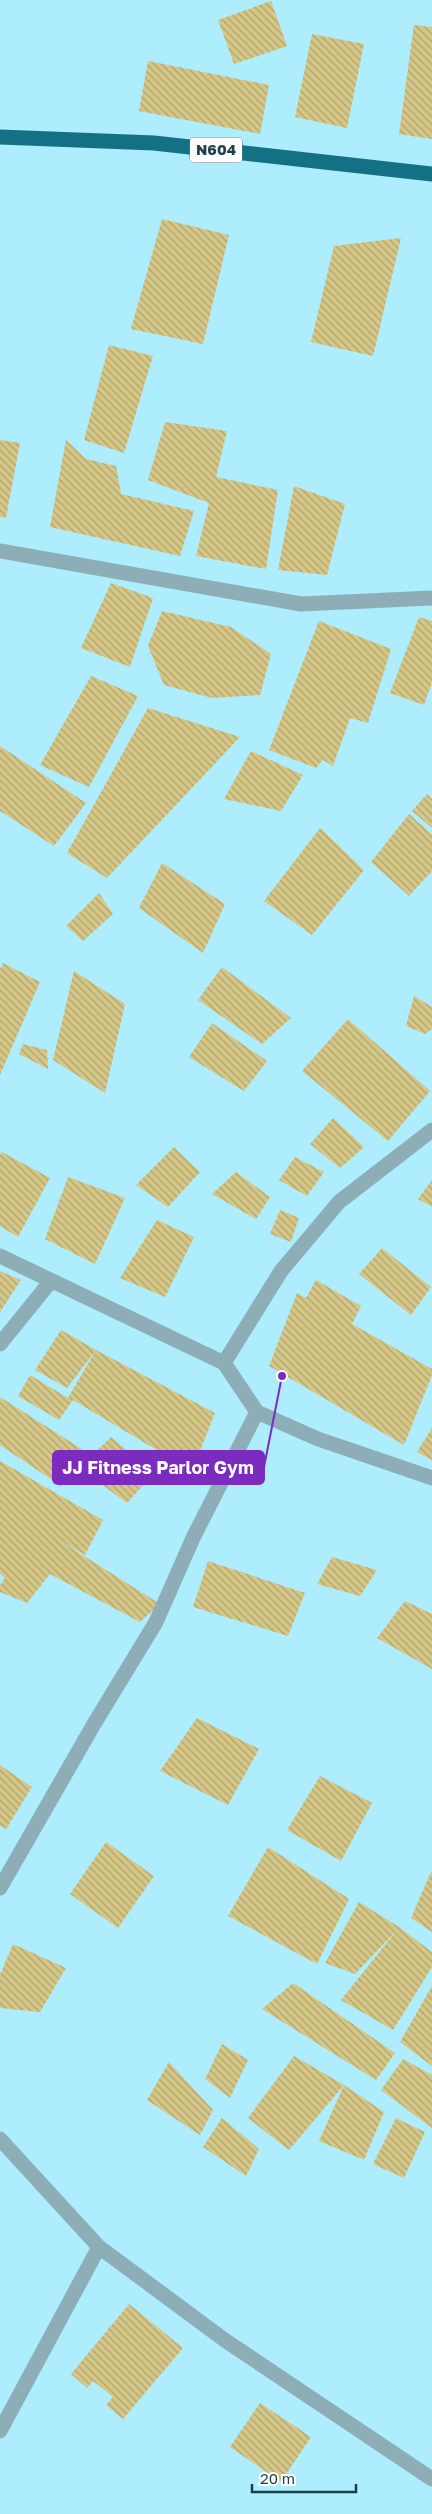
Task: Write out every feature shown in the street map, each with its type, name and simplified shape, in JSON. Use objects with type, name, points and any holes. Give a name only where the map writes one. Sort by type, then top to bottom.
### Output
[{"type":"highway","name":"N604","points":[[0,137],[154,143],[432,174]]},
{"type":"street","points":[[0,551],[301,604],[432,598]]},
{"type":"street","points":[[224,1363],[281,1272],[339,1202],[432,1130]]},
{"type":"street","points":[[0,1256],[224,1363],[258,1412],[318,1439],[432,1478]]},
{"type":"street","points":[[0,1344],[51,1281]]},
{"type":"street","points":[[0,1888],[94,1724],[156,1622],[193,1538],[258,1412]]},
{"type":"street","points":[[0,2139],[99,2247],[226,2341],[432,2479]]},
{"type":"street","points":[[0,2431],[99,2247]]},
{"type":"building","points":[[271,1],[287,46],[234,64],[218,20]]},
{"type":"building","points":[[414,25],[432,27],[432,139],[399,134]]},
{"type":"building","points":[[312,34],[364,44],[347,128],[295,117]]},
{"type":"building","points":[[148,61],[269,85],[260,134],[139,111]]},
{"type":"building","points":[[162,219],[229,235],[203,344],[131,329]]},
{"type":"building","points":[[401,238],[373,356],[311,342],[334,246]]},
{"type":"building","points":[[109,345],[153,356],[124,453],[84,440]]},
{"type":"building","points":[[165,422],[227,431],[216,477],[278,490],[266,569],[196,556],[209,503],[148,480]]},
{"type":"building","points":[[0,440],[20,443],[6,518],[0,517]]},
{"type":"building","points":[[66,440],[86,459],[116,466],[121,494],[194,511],[180,556],[50,527]]},
{"type":"building","points":[[294,486],[345,504],[327,575],[278,570]]},
{"type":"building","points":[[111,583],[153,598],[130,667],[81,648]]},
{"type":"building","points":[[162,611],[231,627],[271,654],[260,695],[212,698],[164,685],[148,646]]},
{"type":"building","points":[[419,617],[432,621],[432,682],[424,705],[390,693]]},
{"type":"building","points":[[319,621],[391,649],[368,723],[350,718],[333,766],[323,760],[316,768],[269,750]]},
{"type":"building","points":[[91,676],[138,696],[89,787],[40,765]]},
{"type":"building","points":[[148,708],[240,737],[107,878],[67,853]]},
{"type":"building","points":[[0,746],[86,803],[54,846],[0,811]]},
{"type":"building","points":[[251,751],[303,775],[281,811],[224,799]]},
{"type":"building","points":[[427,794],[432,799],[432,828],[412,811]]},
{"type":"building","points":[[409,814],[432,835],[432,871],[409,896],[371,862]]},
{"type":"building","points":[[320,828],[364,870],[312,935],[264,901]]},
{"type":"building","points":[[162,863],[225,904],[203,953],[139,908]]},
{"type":"building","points":[[99,893],[113,914],[83,941],[66,926]]},
{"type":"building","points":[[3,963],[40,982],[0,1075],[0,969]]},
{"type":"building","points":[[222,967],[291,1018],[262,1044],[198,1000]]},
{"type":"building","points":[[74,971],[125,1004],[105,1093],[53,1060]]},
{"type":"building","points":[[414,996],[432,1007],[432,1029],[425,1034],[406,1026]]},
{"type":"building","points":[[348,1019],[430,1091],[388,1141],[302,1071]]},
{"type":"building","points":[[212,1023],[267,1061],[244,1091],[189,1057]]},
{"type":"building","points":[[23,1044],[47,1050],[48,1069],[19,1054]]},
{"type":"building","points":[[333,1118],[364,1147],[340,1168],[310,1144]]},
{"type":"building","points":[[174,1147],[200,1172],[168,1207],[136,1185]]},
{"type":"building","points":[[2,1152],[50,1178],[18,1237],[0,1226],[0,1155]]},
{"type":"building","points":[[295,1157],[324,1172],[307,1196],[279,1180]]},
{"type":"building","points":[[236,1172],[270,1197],[256,1219],[212,1194]]},
{"type":"building","points":[[68,1177],[125,1198],[95,1264],[45,1239]]},
{"type":"building","points":[[432,1180],[432,1207],[418,1199]]},
{"type":"building","points":[[280,1210],[299,1218],[291,1242],[270,1234]]},
{"type":"building","points":[[157,1220],[194,1237],[165,1297],[120,1278]]},
{"type":"building","points":[[382,1248],[431,1287],[411,1315],[359,1274]]},
{"type":"building","points":[[0,1271],[21,1280],[0,1312]]},
{"type":"building","points":[[316,1280],[361,1306],[352,1324],[432,1369],[432,1375],[404,1445],[269,1366],[297,1293],[306,1298]]},
{"type":"building","points":[[61,1330],[96,1350],[67,1388],[35,1370]]},
{"type":"building","points":[[96,1350],[215,1413],[192,1471],[73,1400],[59,1420],[18,1396],[30,1375],[68,1398]]},
{"type":"building","points":[[0,1397],[88,1453],[61,1486],[0,1445]]},
{"type":"building","points":[[432,1428],[432,1460],[417,1452]]},
{"type":"building","points":[[111,1437],[154,1473],[127,1503],[79,1468]]},
{"type":"building","points":[[0,1461],[103,1520],[85,1555],[57,1539],[160,1604],[140,1622],[50,1574],[27,1603],[0,1592],[0,1585],[5,1578],[0,1574]]},
{"type":"building","points":[[332,1557],[377,1570],[360,1596],[317,1584]]},
{"type":"building","points":[[208,1561],[305,1593],[288,1636],[193,1607]]},
{"type":"building","points":[[405,1601],[432,1614],[432,1669],[377,1638]]},
{"type":"building","points":[[197,1718],[259,1749],[228,1805],[160,1771]]},
{"type":"building","points":[[0,1765],[32,1787],[6,1829],[0,1826]]},
{"type":"building","points":[[320,1776],[372,1803],[341,1861],[287,1830]]},
{"type":"building","points":[[106,1842],[154,1876],[118,1928],[70,1894]]},
{"type":"building","points":[[268,1847],[349,1899],[317,1964],[228,1916]]},
{"type":"building","points":[[432,1873],[432,1932],[411,1918]]},
{"type":"building","points":[[359,1902],[399,1927],[432,1952],[432,1967],[393,2030],[341,2000],[397,1930],[355,1974],[325,1963]]},
{"type":"building","points":[[13,1944],[66,1968],[40,2012],[0,2008],[0,1975]]},
{"type":"building","points":[[293,1983],[395,2053],[376,2080],[262,2009]]},
{"type":"building","points":[[432,1986],[432,2066],[400,2042]]},
{"type":"building","points":[[222,2044],[248,2060],[230,2098],[205,2079]]},
{"type":"building","points":[[294,2056],[344,2085],[289,2150],[248,2118]]},
{"type":"building","points":[[403,2059],[432,2075],[432,2128],[381,2090]]},
{"type":"building","points":[[169,2062],[213,2110],[200,2135],[147,2100]]},
{"type":"building","points":[[344,2085],[384,2112],[364,2160],[319,2141]]},
{"type":"building","points":[[222,2118],[259,2149],[246,2176],[203,2147]]},
{"type":"building","points":[[396,2118],[425,2132],[404,2178],[373,2164]]},
{"type":"building","points":[[129,2304],[183,2348],[123,2419],[106,2405],[113,2397],[93,2381],[87,2388],[71,2374]]},
{"type":"building","points":[[260,2403],[311,2437],[281,2482],[230,2447]]},
{"type":"place","name":"JJ Fitness Parlor Gym","points":[[282,1376]]}]
